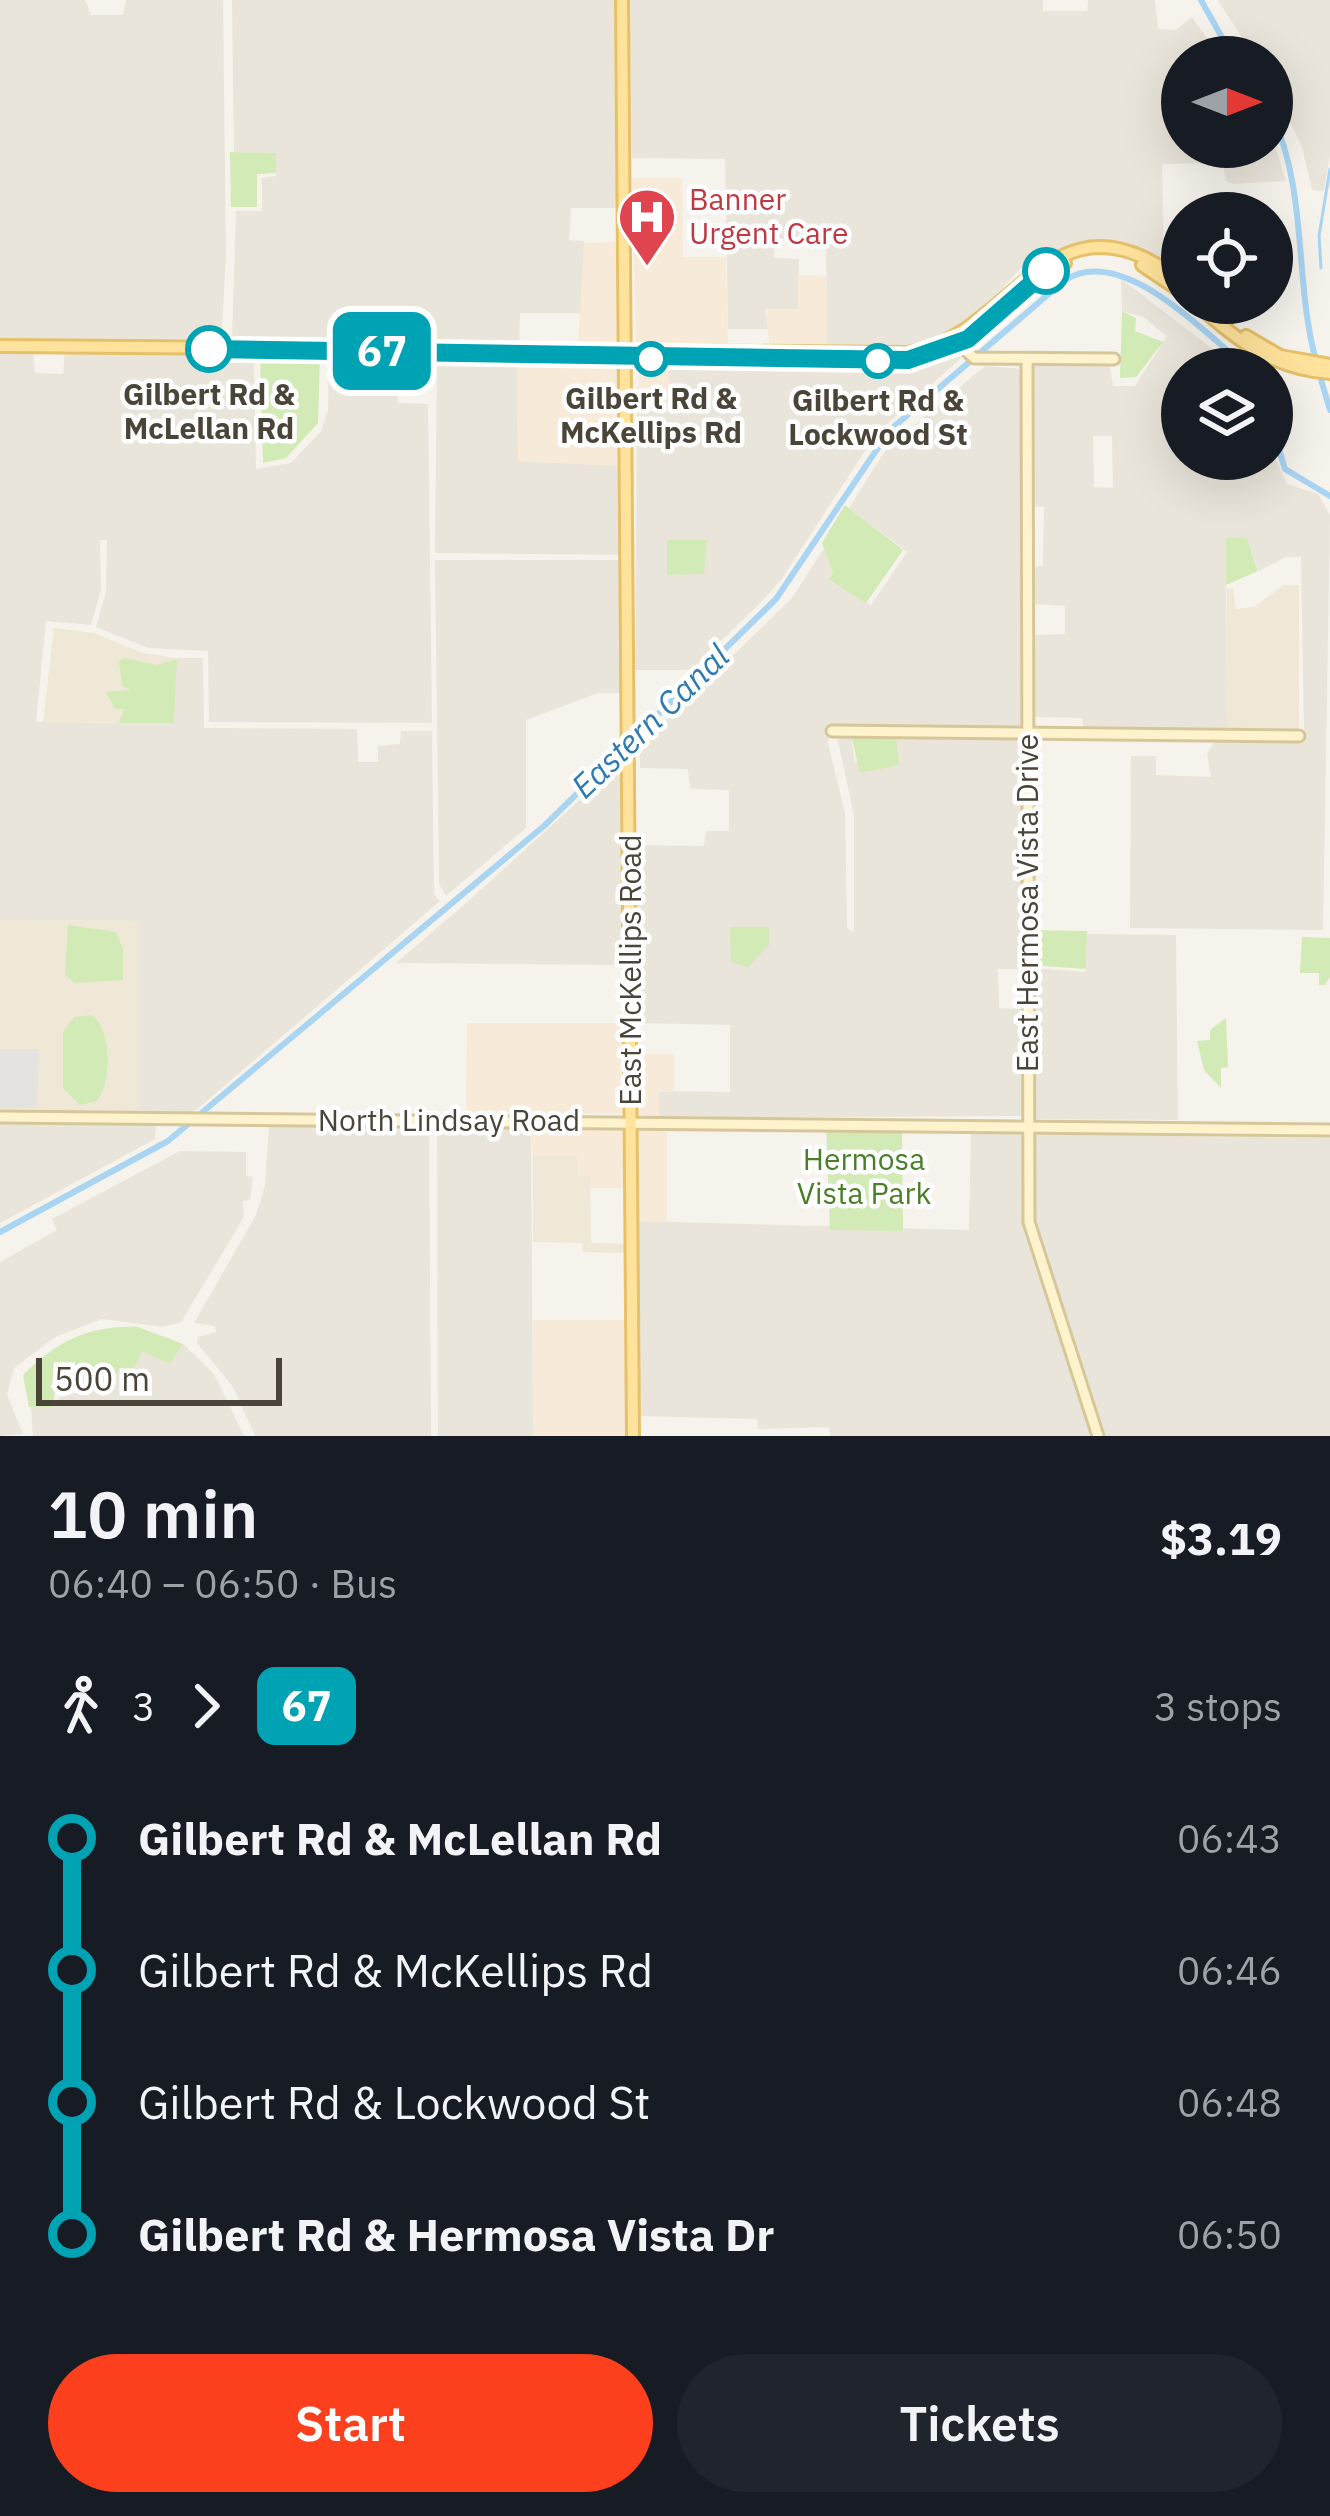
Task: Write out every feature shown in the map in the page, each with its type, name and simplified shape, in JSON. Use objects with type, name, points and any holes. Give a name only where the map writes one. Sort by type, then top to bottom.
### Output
[{"type":"main road","name":"East McKellips Road","points":[[622,0],[629,354],[633,1436]]},
{"type":"main road","points":[[955,343],[1030,272],[1062,256],[1126,253],[1161,271]]},
{"type":"main road","points":[[0,346],[894,361],[923,358],[955,343],[1035,277],[1071,261],[1094,257],[1132,262],[1161,279]]},
{"type":"main road","points":[[1221,324],[1263,357],[1327,369]]},
{"type":"main road","points":[[1233,324],[1260,346],[1308,368]]},
{"type":"street","points":[[955,343],[974,358],[1114,359]]},
{"type":"street","name":"East Hermosa Vista Drive","points":[[1027,359],[1031,1238],[1099,1436]]},
{"type":"street","points":[[832,731],[1299,736]]},
{"type":"street","name":"North Lindsay Road","points":[[0,1117],[1330,1130]]},
{"type":"shaded area","points":[[0,0],[85,0],[91,15],[123,15],[126,0],[223,0],[226,257],[221,343],[0,341]]},
{"type":"shaded area","points":[[232,0],[616,0],[619,208],[571,208],[569,240],[584,241],[584,313],[520,313],[519,345],[232,342],[236,211],[262,211],[262,178],[276,176],[276,154],[234,152]]},
{"type":"shaded area","points":[[629,0],[1043,0],[1043,11],[1087,11],[1088,0],[1155,0],[1158,29],[1176,30],[1192,17],[1205,36],[1161,36],[1161,260],[1115,245],[1071,247],[1019,270],[970,324],[927,345],[895,350],[827,346],[826,241],[775,238],[774,258],[799,259],[798,309],[765,309],[768,329],[728,329],[725,159],[632,158]]},
{"type":"shaded area","points":[[1218,0],[1330,0],[1330,154],[1324,191],[1312,190],[1293,128],[1293,36],[1241,36]]},
{"type":"shaded area","points":[[1224,168],[1282,168],[1286,181],[1233,184],[1226,181]]},
{"type":"shaded area","points":[[632,178],[682,178],[683,257],[726,257],[728,348],[636,343]]},
{"type":"shaded area","points":[[620,242],[619,343],[578,346],[584,243]]},
{"type":"shaded area","points":[[798,275],[826,276],[827,353],[770,352],[766,309],[798,309]]},
{"type":"shaded area","points":[[1121,279],[1161,310],[1161,324],[1180,324],[1211,348],[1161,348],[1161,480],[1285,480],[1318,494],[1330,515],[1323,930],[1130,928],[1131,756],[1156,756],[1156,775],[1211,777],[1207,754],[1215,741],[1304,736],[1301,557],[1286,557],[1259,571],[1247,538],[1226,538],[1227,731],[1083,728],[1082,718],[1033,717],[1032,635],[1065,634],[1065,606],[1033,604],[1034,567],[1043,566],[1044,507],[1033,506],[1034,365],[1109,362],[1113,386],[1135,386],[1167,336],[1143,317],[1122,311]],"holes":[[[1093,436],[1112,436],[1113,488],[1094,487]]]},
{"type":"shaded area","points":[[0,350],[33,351],[35,373],[63,374],[65,351],[254,354],[256,469],[291,463],[321,431],[328,411],[329,356],[398,356],[398,403],[428,404],[432,723],[209,722],[208,651],[148,648],[96,627],[106,592],[107,540],[100,540],[101,590],[91,625],[46,621],[36,722],[174,723],[177,658],[203,658],[204,728],[357,729],[358,762],[378,762],[378,746],[400,744],[401,731],[432,731],[434,894],[440,901],[194,1112],[138,1112],[137,921],[0,920]]},
{"type":"shaded area","points":[[953,352],[961,358],[876,434],[781,580],[758,605],[691,670],[635,670],[637,412],[669,412],[669,362],[905,363]]},
{"type":"shaded area","points":[[437,356],[517,359],[518,461],[622,466],[623,555],[435,553]]},
{"type":"shaded area","points":[[517,359],[621,365],[622,466],[518,461]]},
{"type":"shaded area","points":[[640,362],[669,362],[670,412],[637,412]]},
{"type":"shaded area","points":[[985,366],[1023,369],[1023,727],[829,726],[828,743],[845,813],[847,928],[854,932],[854,816],[837,736],[851,735],[855,763],[896,736],[1023,739],[1024,969],[998,969],[999,1008],[1023,1009],[1023,1116],[659,1118],[659,1091],[730,1092],[730,1025],[636,1023],[636,845],[704,846],[706,831],[729,831],[729,790],[690,789],[688,769],[640,768],[640,746],[792,598],[826,545],[833,573],[830,581],[871,605],[907,552],[849,508],[887,448]]},
{"type":"shaded area","points":[[435,560],[624,560],[625,693],[598,693],[526,720],[526,828],[446,896],[439,884]]},
{"type":"shaded area","points":[[1284,585],[1299,585],[1299,736],[1227,736],[1227,589],[1233,588],[1236,609],[1254,607]]},
{"type":"shaded area","points":[[54,628],[94,633],[143,653],[177,658],[174,723],[43,722]]},
{"type":"shaded area","points":[[626,758],[625,965],[396,963],[464,905]]},
{"type":"shaded area","points":[[0,920],[138,921],[138,1112],[0,1111]]},
{"type":"shaded area","points":[[1087,934],[1176,935],[1178,1120],[1032,1119],[1032,968],[1086,972]]},
{"type":"shaded area","points":[[467,1023],[624,1023],[622,1113],[466,1116]]},
{"type":"shaded area","points":[[0,1049],[39,1049],[37,1108],[0,1108]]},
{"type":"shaded area","points":[[636,1054],[674,1054],[674,1092],[659,1092],[659,1118],[636,1114]]},
{"type":"shaded area","points":[[0,1123],[156,1124],[155,1139],[0,1223]]},
{"type":"shaded area","points":[[269,1126],[429,1127],[431,1436],[255,1436],[233,1387],[197,1343],[198,1337],[216,1332],[215,1326],[194,1323],[256,1215],[265,1186]]},
{"type":"shaded area","points":[[531,1126],[533,1436],[438,1436],[437,1127]]},
{"type":"shaded area","points":[[531,1126],[624,1128],[626,1188],[590,1188],[590,1176],[577,1176],[576,1157],[533,1156]]},
{"type":"shaded area","points":[[667,1127],[667,1222],[637,1221],[636,1131]]},
{"type":"shaded area","points":[[971,1133],[1330,1138],[1330,1436],[830,1436],[829,1427],[758,1429],[757,1419],[638,1416],[637,1221],[969,1230]]},
{"type":"shaded area","points":[[180,1151],[246,1152],[246,1176],[253,1177],[250,1200],[243,1201],[244,1217],[181,1322],[163,1327],[102,1319],[55,1337],[14,1368],[7,1394],[23,1434],[0,1436],[0,1262],[57,1230],[52,1219]]},
{"type":"shaded area","points":[[533,1156],[577,1156],[577,1176],[590,1176],[591,1243],[625,1244],[624,1253],[583,1252],[582,1243],[533,1242]]},
{"type":"shaded area","points":[[533,1320],[626,1320],[626,1436],[533,1436]]},
{"type":"shaded area","points":[[183,1344],[214,1374],[244,1436],[33,1436],[31,1407],[58,1406],[58,1398],[97,1387],[104,1374],[142,1350],[170,1364]]},
{"type":"green space","points":[[230,152],[276,153],[276,173],[257,174],[257,207],[231,207]]},
{"type":"green space","points":[[1122,311],[1136,318],[1135,331],[1163,342],[1136,377],[1120,378]]},
{"type":"green space","points":[[320,356],[318,423],[286,458],[263,463],[260,357]]},
{"type":"green space","points":[[845,505],[903,550],[866,603],[829,580],[833,573],[822,543]]},
{"type":"green space","points":[[1226,538],[1247,538],[1258,571],[1226,585]]},
{"type":"green space","points":[[667,540],[707,540],[704,574],[667,575]]},
{"type":"green space","points":[[177,659],[174,723],[119,723],[124,709],[115,709],[106,692],[131,690],[122,686],[119,661],[157,665]]},
{"type":"green space","points":[[851,735],[896,736],[899,765],[860,773]]},
{"type":"green space","points":[[68,925],[116,932],[123,949],[123,980],[74,983],[65,974]]},
{"type":"green space","points":[[730,927],[769,927],[769,945],[748,967],[731,962]]},
{"type":"green space","points":[[1027,930],[1087,931],[1086,969],[1028,965]]},
{"type":"green space","points":[[1302,937],[1330,938],[1330,977],[1325,985],[1319,985],[1319,973],[1300,973]]},
{"type":"green space","points":[[92,1015],[103,1032],[107,1069],[97,1101],[80,1105],[63,1088],[63,1032],[74,1017]]},
{"type":"green space","points":[[1226,1018],[1228,1067],[1221,1068],[1221,1088],[1204,1070],[1197,1041],[1210,1040],[1210,1030]]},
{"type":"green space","name":"Hermosa Vista Park","points":[[826,1124],[902,1125],[903,1231],[830,1230]]},
{"type":"green space","points":[[138,1327],[183,1344],[170,1364],[142,1351],[133,1371],[104,1374],[101,1381],[55,1391],[53,1407],[29,1407],[23,1375],[48,1353],[89,1333]]},
{"type":"waterway","points":[[1201,0],[1221,36]]},
{"type":"waterway","points":[[1289,168],[1316,361]]},
{"type":"waterway","points":[[1321,268],[1319,236],[1330,169]]},
{"type":"waterway","name":"Eastern Canal","points":[[0,1232],[168,1141],[544,826],[776,599],[890,430],[1065,280],[1088,272],[1112,273],[1137,283],[1225,348]]},
{"type":"waterway","points":[[1319,373],[1330,410]]},
{"type":"waterway","name":"Eastern Canal","points":[[1293,474],[1330,496]]},
{"type":"bus line","name":"67","points":[[209,349],[908,360],[940,353],[968,339],[1046,271]]},
{"type":"place","name":"Banner Urgent Care","points":[[647,268]]},
{"type":"place","name":"Gilbert Rd & McLellan Rd","points":[[209,349]]},
{"type":"place","name":"Gilbert Rd & McKellips Rd","points":[[651,359]]},
{"type":"place","name":"Gilbert Rd & Lockwood St","points":[[878,361]]}]
